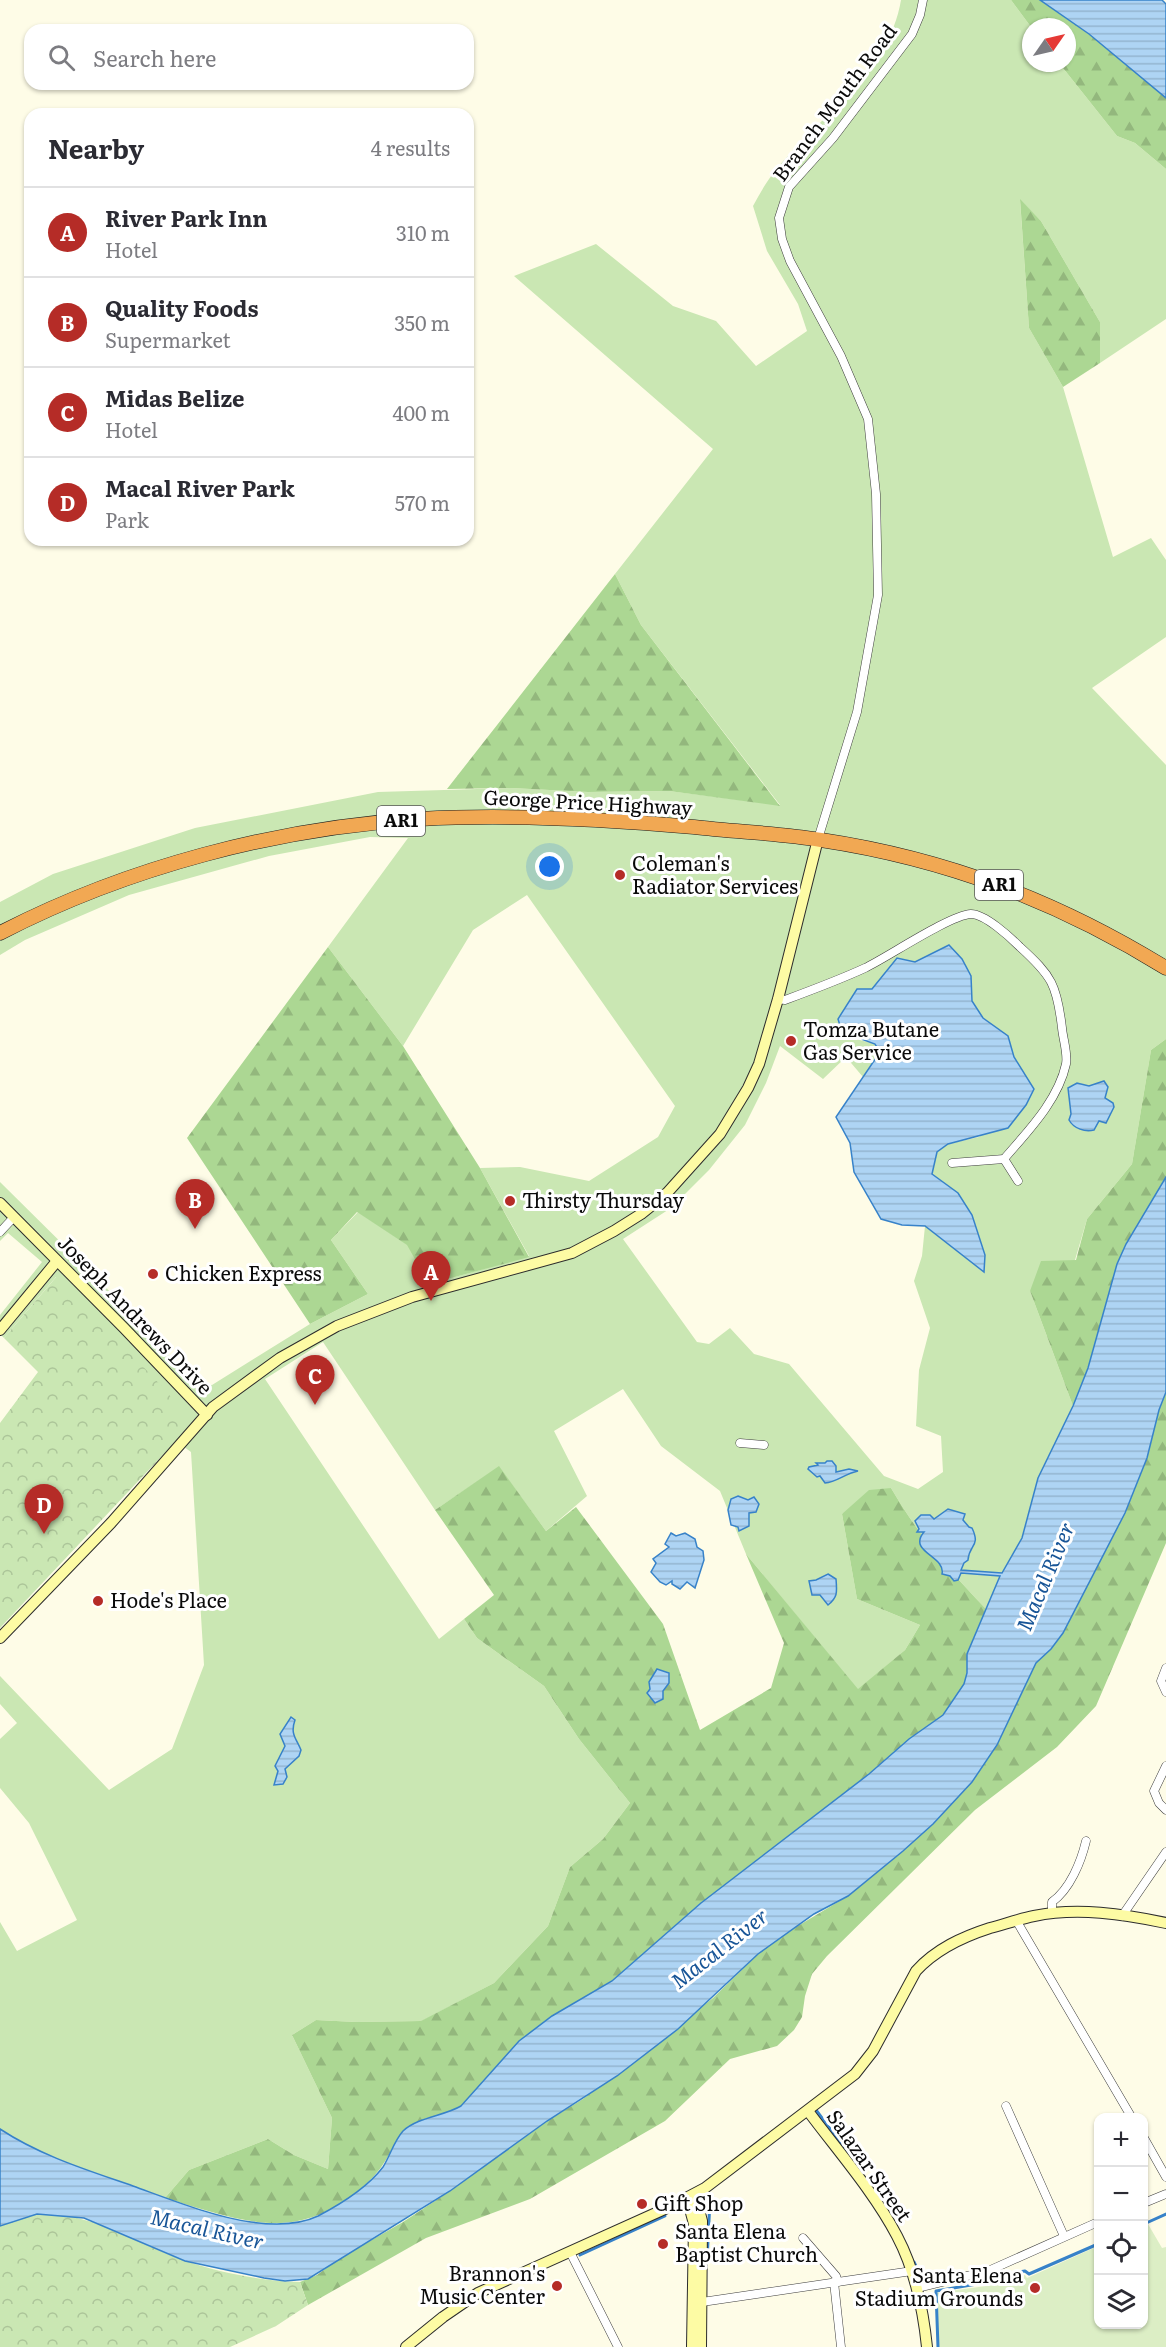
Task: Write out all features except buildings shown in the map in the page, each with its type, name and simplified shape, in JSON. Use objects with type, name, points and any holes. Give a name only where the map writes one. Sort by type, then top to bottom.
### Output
[{"type":"highway","name":"George Price Highway","points":[[0,933],[86,894],[188,860],[263,841],[376,823],[466,817],[571,818],[818,839],[949,869],[1019,892],[1094,926],[1166,968]]},
{"type":"street","name":"Branch Mouth Road","points":[[207,1415],[231,1392],[280,1358],[337,1326],[441,1287],[572,1253],[593,1244],[640,1214],[686,1173],[734,1114],[759,1064],[778,999],[818,839],[857,712],[878,596],[876,494],[868,419],[841,356],[790,261],[782,239],[779,218],[789,187],[833,138],[912,34],[923,0]]},
{"type":"street","points":[[778,999],[785,1000],[867,967],[954,920],[972,914],[985,919],[1005,933],[1038,963],[1052,981],[1059,1000],[1066,1063],[1056,1090],[1044,1110],[1004,1159],[952,1163]]},
{"type":"street","points":[[1004,1159],[1018,1181]]},
{"type":"street","name":"Joseph Andrews Drive","points":[[0,1203],[207,1415],[119,1515],[0,1638]]},
{"type":"street","points":[[0,1232],[14,1217]]},
{"type":"street","points":[[0,1330],[57,1261]]},
{"type":"street","points":[[740,1443],[764,1446]]},
{"type":"street","points":[[1166,1668],[1161,1681],[1166,1692]]},
{"type":"street","points":[[1166,1766],[1154,1791],[1155,1796],[1166,1810]]},
{"type":"street","points":[[1052,1913],[1052,1902],[1059,1897],[1080,1862],[1086,1841]]},
{"type":"street","points":[[1122,1916],[1166,1852]]},
{"type":"street","points":[[408,2346],[443,2317],[478,2293],[691,2196],[716,2181],[844,2084],[865,2062],[908,1982],[925,1961],[960,1939],[1016,1920],[1052,1913],[1077,1912],[1166,1923]]},
{"type":"street","points":[[1016,1920],[1129,2113]]},
{"type":"street","points":[[1006,2106],[1064,2236]]},
{"type":"street","name":"Salazar Street","points":[[808,2111],[886,2217],[897,2236],[917,2288],[927,2347]]},
{"type":"street","points":[[1148,2147],[1166,2178]]},
{"type":"street","points":[[1148,2201],[1166,2194]]},
{"type":"street","points":[[691,2196],[702,2221],[701,2347]]},
{"type":"street","points":[[691,2196],[694,2224],[692,2347]]},
{"type":"street","points":[[917,2288],[988,2271],[1094,2224]]},
{"type":"street","points":[[803,2238],[836,2276],[841,2347]]},
{"type":"street","points":[[570,2252],[618,2347]]},
{"type":"street","points":[[702,2302],[912,2271]]},
{"type":"green space","points":[[901,0],[1011,0],[1024,18],[1022,18],[1022,72],[1066,72],[1117,136],[1135,143],[1166,169],[1166,319],[1100,363],[1100,322],[1041,221],[1020,200],[1029,328],[1063,387],[1113,557],[1151,538],[1166,560],[1166,637],[1092,688],[1166,765],[1166,1039],[1151,1050],[1132,1164],[1087,1219],[1075,1260],[1030,1291],[1073,1406],[1038,1478],[1022,1538],[986,1609],[934,1551],[891,1488],[842,1514],[857,1599],[920,1625],[905,1650],[858,1690],[746,1554],[720,1491],[661,1446],[623,1389],[554,1431],[587,1496],[546,1531],[499,1467],[435,1510],[323,1342],[265,1379],[439,1639],[464,1619],[477,1638],[544,1686],[579,1739],[630,1803],[603,1839],[570,1867],[548,1926],[494,1983],[422,2021],[316,2020],[292,2035],[332,2118],[328,2169],[294,2155],[268,2139],[189,2170],[165,2198],[59,2160],[0,2129],[0,1922],[17,1951],[77,1920],[29,1823],[0,1788],[0,1739],[17,1723],[0,1704],[0,1676],[109,1790],[172,1749],[204,1665],[191,1452],[176,1441],[56,1277],[4,1338],[0,1334],[0,1315],[42,1262],[8,1233],[0,1241],[0,1182],[99,1280],[195,1383],[212,1385],[310,1324],[368,1294],[331,1240],[358,1212],[408,1245],[430,1284],[529,1256],[480,1168],[520,1167],[589,1181],[658,1137],[675,1106],[527,895],[473,930],[403,1046],[328,947],[408,838],[370,837],[269,856],[129,895],[25,940],[0,955],[0,902],[53,874],[195,828],[378,792],[511,788],[588,792],[669,791],[780,805],[641,625],[615,574],[713,449],[514,276],[596,244],[673,306],[716,321],[756,366],[807,331],[798,304],[767,251],[753,206],[769,178],[789,154],[848,94],[882,51],[894,26]],"holes":[[[949,945],[971,976],[972,1001],[983,1018],[1008,1036],[1014,1057],[1034,1089],[979,1137],[948,1144],[937,1152],[932,1174],[958,1193],[948,1243],[925,1226],[922,1256],[914,1281],[930,1328],[919,1370],[916,1426],[941,1436],[943,1472],[918,1489],[884,1476],[789,1364],[754,1354],[730,1328],[709,1344],[697,1342],[623,1239],[671,1208],[709,1170],[745,1125],[766,1083],[780,1046],[823,1079],[846,1057],[863,1077],[880,1052],[875,1044],[856,1039],[838,1019],[857,989],[872,989],[897,958],[915,962]]]},
{"type":"green space","points":[[1011,0],[1040,0],[1066,18],[1024,18]]},
{"type":"green space","points":[[1076,25],[1166,98],[1166,169],[1135,143],[1117,136],[1066,72],[1076,72]]},
{"type":"green space","points":[[1020,199],[1041,221],[1100,322],[1100,363],[1063,387],[1029,328]]},
{"type":"green space","points":[[615,574],[641,625],[780,806],[669,791],[447,789]]},
{"type":"green space","points":[[328,947],[403,1046],[480,1168],[529,1257],[429,1284],[407,1245],[357,1212],[331,1240],[368,1294],[310,1324],[187,1138]]},
{"type":"green space","points":[[1166,1039],[1166,1177],[1126,1244],[1117,1264],[1088,1368],[1073,1406],[1030,1291],[1041,1261],[1076,1260],[1087,1219],[1132,1164],[1151,1050]]},
{"type":"green space","points":[[57,1276],[169,1394],[182,1418],[176,1441],[0,1628],[0,1423],[38,1372],[4,1338]]},
{"type":"green space","points":[[1166,1392],[1166,1543],[1096,1706],[1057,1747],[975,1810],[827,1956],[812,1974],[805,1996],[802,2017],[794,2030],[777,2046],[730,2059],[665,2121],[530,2199],[426,2238],[308,2305],[300,2282],[317,2275],[337,2260],[403,2222],[547,2121],[583,2099],[713,1998],[758,1954],[786,1933],[848,1896],[933,1824],[972,1782],[997,1745],[1036,1663],[1063,1633],[1125,1513],[1147,1458]]},
{"type":"green space","points":[[499,1466],[546,1531],[576,1507],[663,1624],[700,1730],[771,1688],[784,1643],[746,1554],[858,1689],[905,1650],[920,1625],[857,1599],[842,1514],[869,1490],[891,1488],[934,1551],[986,1609],[967,1654],[967,1673],[964,1684],[943,1715],[909,1739],[869,1774],[701,1903],[612,1981],[552,2016],[519,2041],[461,2106],[409,2127],[400,2136],[374,2176],[341,2203],[317,2216],[293,2222],[269,2223],[220,2214],[165,2198],[189,2170],[268,2139],[294,2155],[328,2169],[332,2118],[292,2035],[316,2020],[421,2021],[494,1983],[548,1926],[570,1867],[603,1839],[630,1803],[579,1739],[544,1686],[477,1638],[464,1619],[494,1595],[435,1510]]},
{"type":"green space","points":[[37,2214],[58,2215],[96,2223],[167,2254],[213,2269],[242,2276],[300,2282],[308,2305],[276,2326],[230,2347],[0,2347],[0,2226]]},
{"type":"green space","name":"Santa Elena Stadium Grounds","points":[[1148,2224],[1162,2248],[1166,2247],[1166,2347],[938,2347],[935,2293],[1008,2283],[1008,2278],[1025,2275],[1027,2278],[1094,2248],[1094,2329],[1148,2329]]},
{"type":"water","points":[[1040,0],[1162,0],[1166,4],[1166,98],[1076,25],[1076,18],[1066,18]]},
{"type":"water","points":[[949,945],[962,959],[971,976],[972,1001],[983,1018],[1008,1036],[1014,1057],[1034,1089],[1026,1105],[1008,1128],[948,1144],[937,1152],[932,1174],[958,1193],[972,1215],[985,1255],[984,1272],[925,1226],[902,1225],[881,1219],[854,1172],[850,1143],[836,1117],[880,1052],[875,1044],[842,1032],[838,1019],[857,989],[872,989],[897,958],[915,962]]},
{"type":"water","points":[[1104,1081],[1108,1087],[1105,1098],[1113,1103],[1114,1107],[1106,1123],[1099,1121],[1094,1130],[1087,1131],[1077,1128],[1069,1120],[1071,1114],[1068,1088],[1077,1083],[1089,1086]]},
{"type":"water","name":"Macal River","points":[[1166,1177],[1166,1392],[1147,1458],[1125,1513],[1063,1633],[1036,1663],[997,1745],[972,1782],[933,1824],[903,1851],[848,1896],[814,1914],[758,1954],[678,2029],[617,2076],[547,2121],[450,2191],[308,2279],[285,2281],[264,2278],[185,2261],[84,2218],[37,2214],[0,2226],[0,2129],[65,2162],[207,2212],[268,2224],[302,2222],[318,2216],[353,2195],[377,2175],[397,2139],[409,2126],[461,2106],[519,2041],[552,2016],[612,1981],[701,1903],[869,1774],[909,1739],[943,1715],[964,1684],[967,1673],[967,1654],[1000,1576],[961,1573],[958,1580],[954,1581],[950,1576],[942,1574],[942,1568],[920,1544],[924,1532],[917,1532],[919,1529],[915,1521],[921,1515],[930,1515],[934,1519],[948,1509],[965,1514],[963,1520],[972,1528],[975,1542],[961,1570],[1002,1573],[1022,1538],[1038,1478],[1073,1406],[1088,1368],[1117,1264],[1126,1244]]},
{"type":"water","points":[[832,1461],[836,1466],[836,1472],[849,1469],[858,1471],[825,1483],[820,1476],[817,1477],[808,1469],[818,1465],[816,1463]]},
{"type":"water","points":[[738,1496],[748,1500],[754,1497],[759,1504],[756,1512],[749,1513],[749,1526],[739,1531],[738,1527],[731,1525],[728,1510],[731,1499]]},
{"type":"water","points":[[671,1533],[676,1536],[685,1533],[695,1539],[697,1547],[703,1551],[704,1560],[695,1588],[687,1582],[680,1589],[672,1584],[672,1581],[666,1585],[651,1572],[656,1563],[653,1559],[669,1547],[665,1544]]},
{"type":"water","points":[[828,1574],[836,1579],[837,1587],[835,1597],[828,1605],[820,1595],[812,1595],[809,1581]]},
{"type":"water","points":[[657,1669],[669,1673],[669,1683],[663,1691],[663,1699],[655,1703],[647,1693],[650,1689],[649,1682]]},
{"type":"water","points":[[291,1717],[295,1720],[293,1732],[301,1750],[299,1756],[285,1769],[287,1777],[283,1784],[274,1785],[278,1771],[275,1766],[285,1746],[280,1734]]},
{"type":"waterway","points":[[816,2110],[847,2152]]},
{"type":"waterway","points":[[707,2261],[710,2200]]},
{"type":"waterway","points":[[1148,2222],[1166,2214]]},
{"type":"waterway","points":[[580,2255],[665,2216]]},
{"type":"waterway","points":[[938,2347],[936,2291],[1006,2279],[1008,2274],[1025,2271],[1029,2274],[1094,2246]]},
{"type":"waterway","points":[[914,2262],[921,2277],[932,2274]]},
{"type":"place","name":"Coleman's Radiator Services","points":[[620,875]]},
{"type":"place","name":"Tomza Butane Gas Service","points":[[791,1041]]},
{"type":"place","name":"Thirsty Thursday","points":[[510,1201]]},
{"type":"place","name":"Quality Foods","points":[[195,1229]]},
{"type":"place","name":"Chicken Express","points":[[153,1274]]},
{"type":"place","name":"River Park Inn","points":[[431,1301]]},
{"type":"place","name":"Midas Belize","points":[[315,1405]]},
{"type":"place","name":"Macal River Park","points":[[44,1534]]},
{"type":"place","name":"Hode's Place","points":[[98,1601]]},
{"type":"place","name":"Gift Shop","points":[[642,2204]]},
{"type":"place","name":"Santa Elena Baptist Church","points":[[663,2244]]},
{"type":"place","name":"Brannon's Music Center","points":[[557,2286]]},
{"type":"place","name":"Santa Elena Stadium Grounds","points":[[1035,2288]]}]
